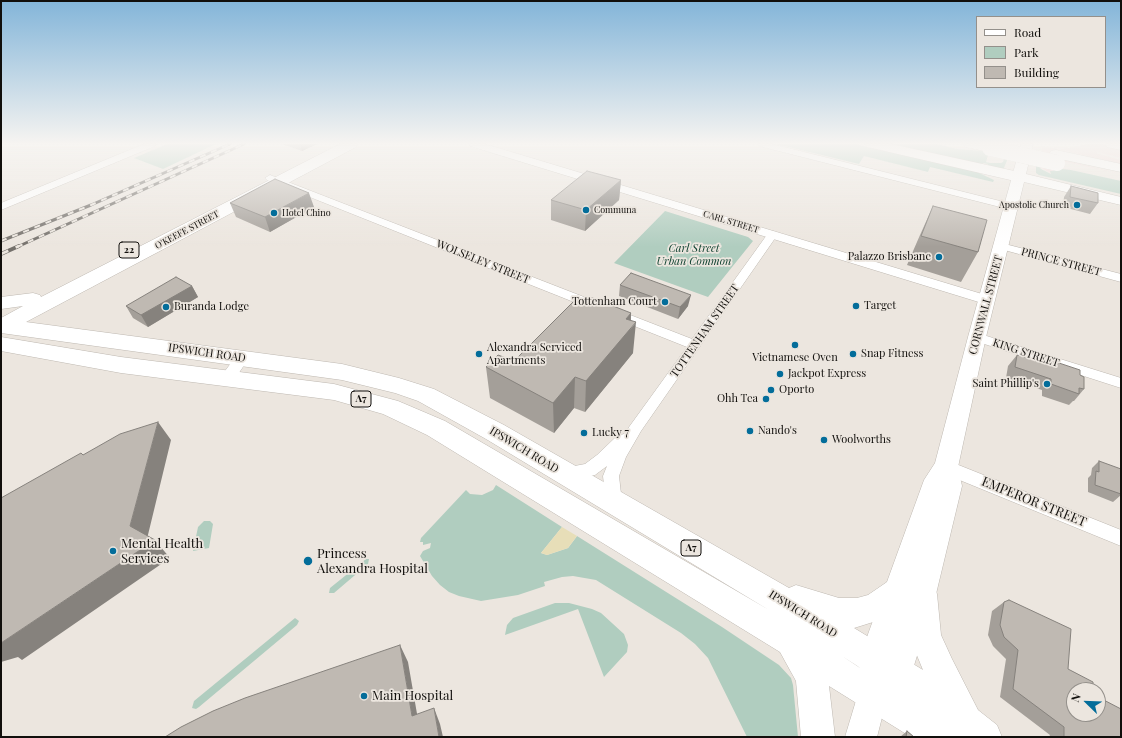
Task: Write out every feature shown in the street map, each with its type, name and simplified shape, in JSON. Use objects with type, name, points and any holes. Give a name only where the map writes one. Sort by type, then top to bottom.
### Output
[{"type":"highway","points":[[995,178],[1014,199]]},
{"type":"highway","name":"O'KEEFE STREET","points":[[1,327],[275,179]]},
{"type":"highway","name":"O'KEEFE STREET","points":[[1,327],[33,299],[275,179]]},
{"type":"highway","points":[[43,330],[44,316],[57,297]]},
{"type":"highway","points":[[1,303],[33,299]]},
{"type":"highway","name":"IPSWICH ROAD","points":[[1,327],[43,330],[235,368],[390,407],[436,428],[789,639],[844,677],[918,721],[963,732]]},
{"type":"highway","name":"IPSWICH ROAD","points":[[1,327],[121,365],[235,368],[366,377],[426,395],[495,432],[769,593],[886,665],[963,732]]},
{"type":"highway","points":[[769,593],[839,613],[857,612],[875,608],[910,593],[963,732]]},
{"type":"highway","points":[[789,639],[812,680],[818,737]]},
{"type":"main road","name":"CORNWALL STREET","points":[[873,694],[886,665],[910,593],[936,480],[946,466],[977,337],[1019,178]]},
{"type":"main road","points":[[1025,178],[1121,201]]},
{"type":"main road","points":[[861,737],[873,694]]},
{"type":"street","points":[[1,207],[69,178]]},
{"type":"street","name":"CARL STREET","points":[[588,178],[987,300]]},
{"type":"street","points":[[920,178],[1014,199]]},
{"type":"street","name":"WOLSELEY STREET","points":[[275,179],[696,345]]},
{"type":"street","name":"TOTTENHAM STREET","points":[[614,503],[611,476],[619,456],[636,427],[696,345],[773,234]]},
{"type":"street","name":"PRINCE STREET","points":[[1001,246],[1121,278]]},
{"type":"street","name":"KING STREET","points":[[977,337],[1121,384]]},
{"type":"street","name":"TOTTENHAM STREET","points":[[565,474],[589,470],[603,460],[636,427]]},
{"type":"street","name":"EMPEROR STREET","points":[[946,466],[1121,538]]},
{"type":"green space","points":[[978,178],[991,178],[994,180],[993,182]]},
{"type":"green space","points":[[1054,178],[1109,178],[1121,181],[1121,194]]},
{"type":"green space","name":"Carl Street Urban Common","points":[[665,211],[748,237],[753,241],[708,297],[614,263]]},
{"type":"green space","points":[[496,485],[562,527],[541,553],[547,555],[568,548],[577,536],[722,627],[779,665],[791,678],[793,685],[798,737],[747,737],[708,658],[695,644],[681,633],[596,580],[573,576],[562,577],[544,582],[545,586],[518,595],[481,601],[459,596],[449,592],[440,585],[432,576],[420,556],[423,551],[430,548],[431,543],[423,545],[423,542],[420,542],[421,538],[466,490],[470,494],[482,495],[493,490]]},
{"type":"green space","points":[[204,521],[210,521],[213,524],[209,548],[193,551],[198,527]]},
{"type":"green space","points":[[366,559],[369,559],[368,564],[334,593],[329,593],[330,588]]},
{"type":"green space","points":[[555,603],[569,603],[601,613],[624,634],[628,645],[627,652],[604,677],[578,609],[505,635],[507,625],[513,618]]},
{"type":"green space","points":[[295,618],[299,621],[297,625],[199,707],[196,709],[192,708],[194,701]]},
{"type":"sand","points":[[562,527],[577,536],[568,548],[547,555],[541,553]]},
{"type":"building","points":[[578,178],[615,178],[621,180],[586,210],[551,200]]},
{"type":"building","points":[[275,179],[309,193],[265,217],[230,203]]},
{"type":"building","points":[[1071,186],[1098,193],[1098,203],[1070,197]]},
{"type":"building","points":[[933,206],[987,220],[978,252],[921,236]]},
{"type":"building","points":[[631,273],[691,295],[680,307],[620,285]]},
{"type":"building","points":[[176,277],[192,286],[141,315],[126,306]]},
{"type":"building","points":[[590,297],[631,313],[626,319],[636,322],[586,381],[575,377],[553,403],[486,367],[498,355],[514,361],[576,299],[585,302]]},
{"type":"building","points":[[1017,355],[1053,366],[1053,361],[1080,370],[1080,375],[1084,377],[1084,389],[1079,388],[1079,394],[1051,384],[1051,379],[1015,367]]},
{"type":"building","name":"Mental Health Services","points":[[158,422],[130,526],[155,540],[1,643],[1,498],[81,453],[83,455],[120,434]]},
{"type":"building","points":[[1099,461],[1121,469],[1121,494],[1095,485],[1096,471],[1099,472]]},
{"type":"building","points":[[1009,600],[1071,629],[1068,669],[1093,682],[1066,682],[1066,722],[1106,722],[1106,701],[1121,709],[1121,737],[1065,737],[1064,727],[1013,689],[1018,650],[1004,637],[1000,625],[1004,602]]},
{"type":"building","name":"Main Hospital","points":[[400,645],[412,716],[434,708],[439,737],[165,737],[213,711],[245,698]]},
{"type":"building","points":[[907,731],[914,737],[906,737]]},
{"type":"railway","points":[[1,241],[91,205],[152,178]]},
{"type":"railway","points":[[17,247],[168,178]]},
{"type":"railway","points":[[1,254],[19,246]]},
{"type":"place","name":"Apostolic Church","points":[[1077,205]]},
{"type":"place","name":"Communa","points":[[586,210]]},
{"type":"place","name":"Hotel Chino","points":[[274,213]]},
{"type":"place","name":"Palazzo Brisbane","points":[[939,257]]},
{"type":"place","name":"Tottenham Court","points":[[665,302]]},
{"type":"place","name":"Target","points":[[856,306]]},
{"type":"place","name":"Buranda Lodge","points":[[166,307]]},
{"type":"place","name":"Vietnamese Oven","points":[[795,345]]},
{"type":"place","name":"Alexandra Serviced Apartments","points":[[479,354]]},
{"type":"place","name":"Snap Fitness","points":[[853,354]]},
{"type":"place","name":"Jackpot Express","points":[[780,374]]},
{"type":"place","name":"Saint Phillip's","points":[[1047,384]]},
{"type":"place","name":"Oporto","points":[[771,390]]},
{"type":"place","name":"Ohh Tea","points":[[766,399]]},
{"type":"place","name":"Nando's","points":[[750,431]]},
{"type":"place","name":"Lucky 7","points":[[584,433]]},
{"type":"place","name":"Woolworths","points":[[824,440]]},
{"type":"place","name":"Mental Health Services","points":[[113,551]]},
{"type":"place","name":"Princess Alexandra Hospital","points":[[308,561]]},
{"type":"place","name":"Main Hospital","points":[[364,696]]}]
